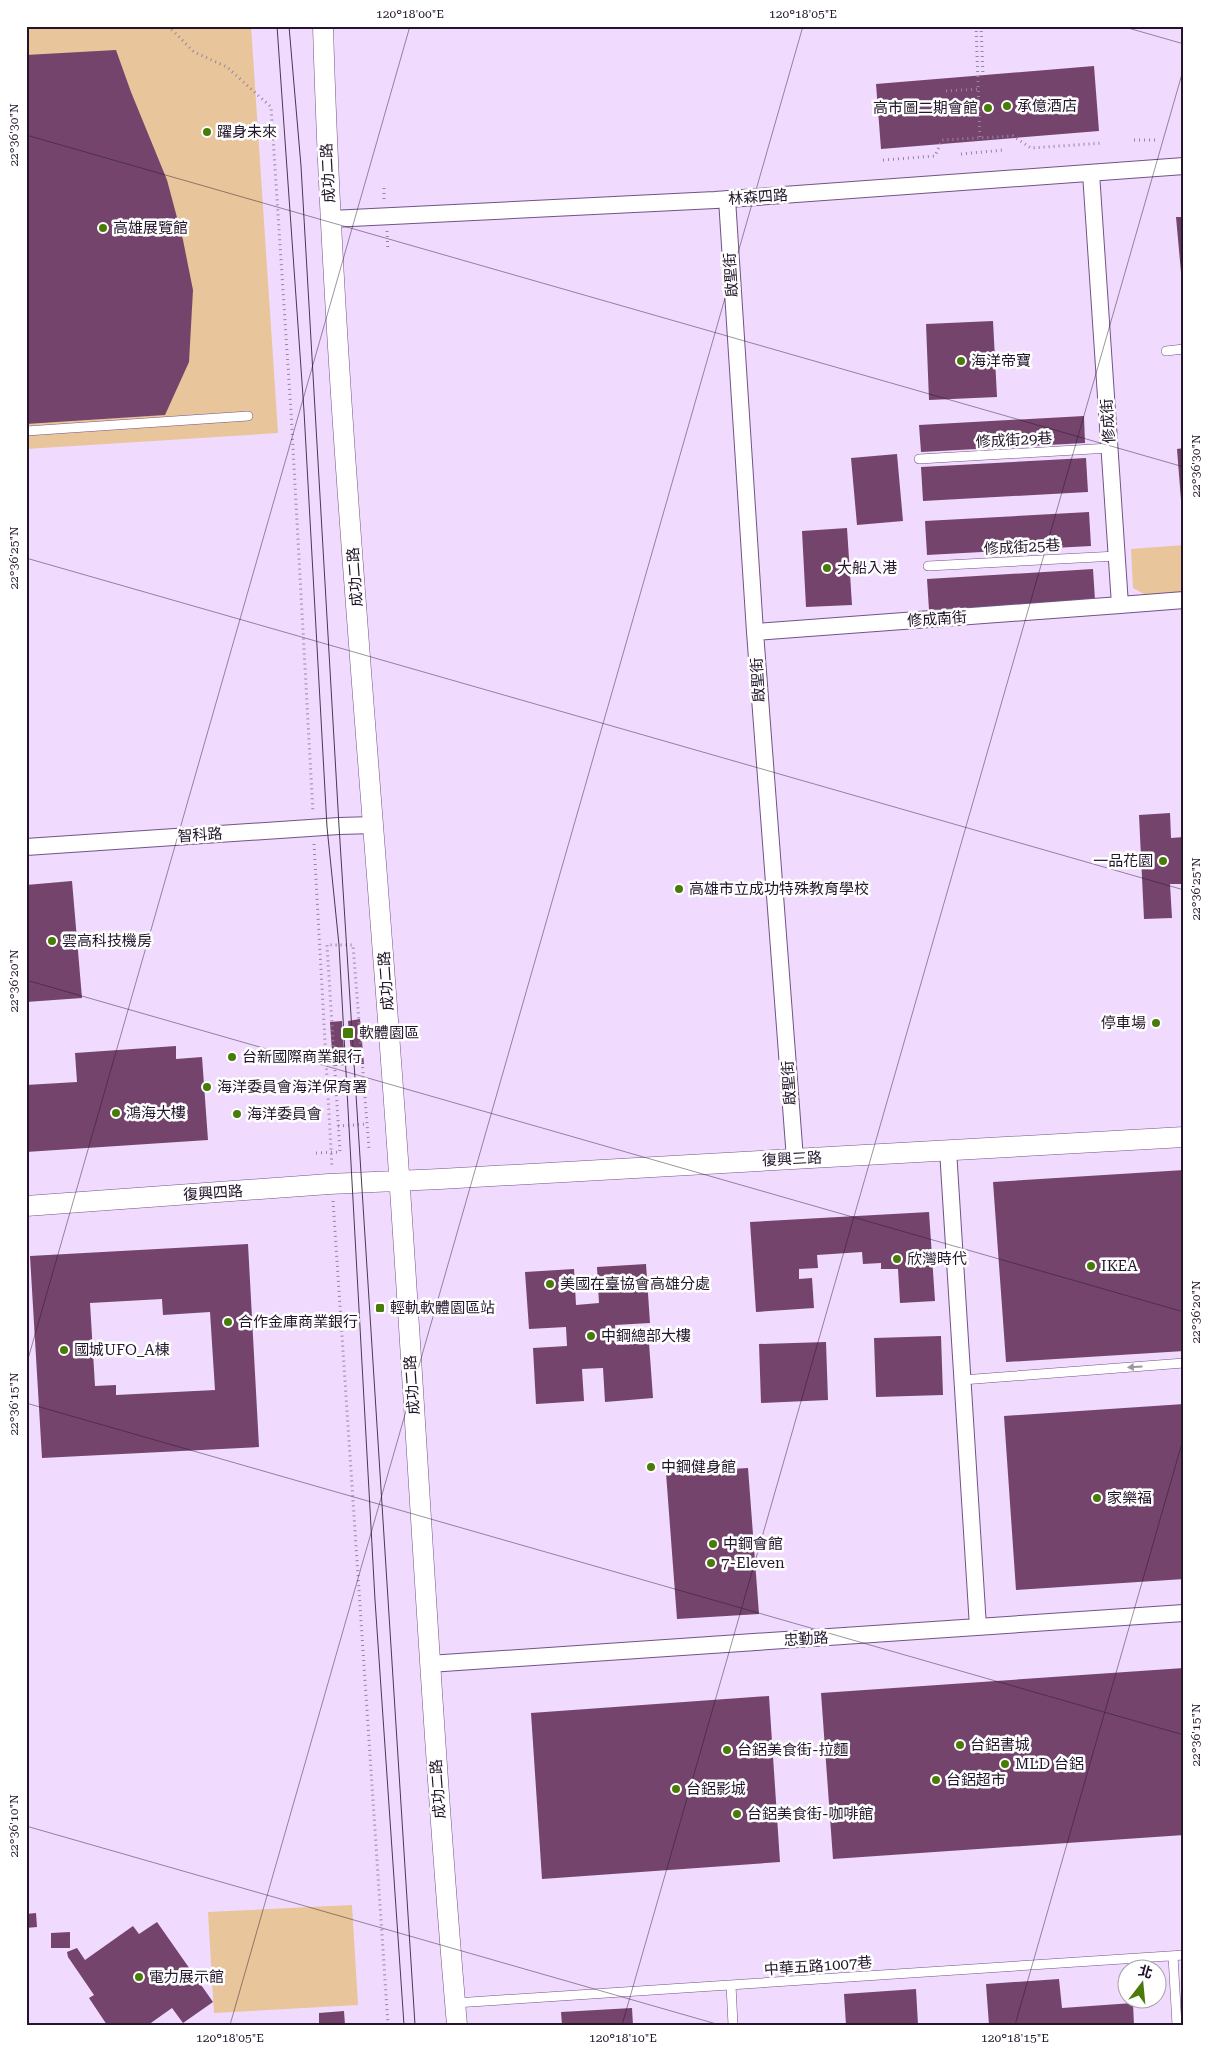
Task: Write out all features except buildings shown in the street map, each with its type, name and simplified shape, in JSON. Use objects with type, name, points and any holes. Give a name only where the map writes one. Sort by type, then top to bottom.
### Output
[{"type":"street","name":"成功二路","points":[[323,26],[331,219],[342,408],[400,1182],[429,1664],[456,2025]]},
{"type":"street","name":"林森四路","points":[[331,219],[727,199],[1184,166]]},
{"type":"street","name":"修成街","points":[[1091,173],[1120,606]]},
{"type":"street","name":"啟聖街","points":[[727,199],[755,632],[795,1159]]},
{"type":"street","points":[[1120,606],[1184,600]]},
{"type":"street","name":"修成南街","points":[[755,632],[1120,606]]},
{"type":"street","name":"智科路","points":[[26,847],[374,825]]},
{"type":"street","name":"復興三路","points":[[400,1182],[1184,1137]]},
{"type":"street","points":[[948,1150],[978,1627]]},
{"type":"street","name":"復興四路","points":[[26,1206],[328,1184],[400,1182]]},
{"type":"street","name":"忠勤路","points":[[429,1664],[1184,1613]]},
{"type":"lane","points":[[1166,351],[1184,349]]},
{"type":"lane","points":[[26,431],[248,416]]},
{"type":"lane","name":"修成街29巷","points":[[919,459],[1110,448]]},
{"type":"lane","name":"修成街25巷","points":[[928,566],[1117,556]]},
{"type":"lane","points":[[962,1380],[1184,1364]]},
{"type":"lane","name":"中華五路1007巷","points":[[455,2003],[1184,1955]]},
{"type":"lane","points":[[1173,1956],[1177,2025]]},
{"type":"lane","points":[[731,1985],[733,2025]]},
{"type":"path","points":[[168,26],[194,52],[227,67],[271,107],[292,422],[312,797]]},
{"type":"path","points":[[976,26],[980,138]]},
{"type":"path","points":[[982,26],[983,75]]},
{"type":"path","points":[[946,91],[978,89]]},
{"type":"path","points":[[882,160],[935,156],[942,140],[1014,136],[1030,148],[1103,143]]},
{"type":"path","points":[[1134,140],[1157,140]]},
{"type":"path","points":[[961,154],[1004,150]]},
{"type":"path","points":[[315,868],[330,1153]]},
{"type":"path","points":[[316,1153],[340,1152],[327,945],[353,945],[369,1149]]},
{"type":"path","points":[[338,1126],[367,1124]]},
{"type":"path","points":[[334,1226],[388,2025]]},
{"type":"shaded area","points":[[26,26],[251,26],[278,433],[26,449]]},
{"type":"shaded area","points":[[1184,545],[1184,593],[1146,595],[1133,588],[1131,549]]},
{"type":"shaded area","points":[[352,1905],[358,2005],[214,2013],[208,1912]]},
{"type":"tram line","points":[[277,26],[304,411],[327,827],[339,945],[375,1600],[404,2025]]},
{"type":"tram line","points":[[289,26],[301,166],[339,826],[415,2025]]},
{"type":"place","name":"承億酒店","points":[[1007,106]]},
{"type":"place","name":"高市圖二期會館","points":[[988,108]]},
{"type":"place","name":"躍身未來","points":[[207,132]]},
{"type":"place","name":"高雄展覽館","points":[[103,228]]},
{"type":"place","name":"海洋帝寶","points":[[961,361]]},
{"type":"place","name":"大船入港","points":[[827,568]]},
{"type":"place","name":"一品花園","points":[[1163,861]]},
{"type":"place","name":"高雄市立成功特殊教育學校","points":[[679,889]]},
{"type":"place","name":"雲高科技機房","points":[[52,941]]},
{"type":"place","name":"停車場","points":[[1156,1023]]},
{"type":"place","name":"軟體園區","points":[[348,1033]]},
{"type":"place","name":"台新國際商業銀行","points":[[232,1057]]},
{"type":"place","name":"海洋委員會海洋保育署","points":[[207,1087]]},
{"type":"place","name":"鴻海大樓","points":[[116,1113]]},
{"type":"place","name":"海洋委員會","points":[[237,1114]]},
{"type":"place","name":"欣灣時代","points":[[897,1259]]},
{"type":"place","name":"IKEA","points":[[1091,1266]]},
{"type":"place","name":"美國在臺協會高雄分處","points":[[550,1284]]},
{"type":"place","name":"輕軌軟體園區站","points":[[380,1308]]},
{"type":"place","name":"合作金庫商業銀行","points":[[228,1322]]},
{"type":"place","name":"中鋼總部大樓","points":[[591,1336]]},
{"type":"place","name":"國城UFO_A棟","points":[[64,1350]]},
{"type":"place","name":"中鋼健身館","points":[[651,1467]]},
{"type":"place","name":"家樂福","points":[[1097,1498]]},
{"type":"place","name":"中鋼會館","points":[[713,1544]]},
{"type":"place","name":"7-Eleven","points":[[711,1563]]},
{"type":"place","name":"台鋁書城","points":[[960,1745]]},
{"type":"place","name":"台鋁美食街-拉麵","points":[[727,1750]]},
{"type":"place","name":"MLD 台鋁","points":[[1005,1764]]},
{"type":"place","name":"台鋁超市","points":[[936,1780]]},
{"type":"place","name":"台鋁影城","points":[[676,1789]]},
{"type":"place","name":"台鋁美食街-咖啡館","points":[[737,1814]]},
{"type":"place","name":"電力展示館","points":[[139,1977]]}]
